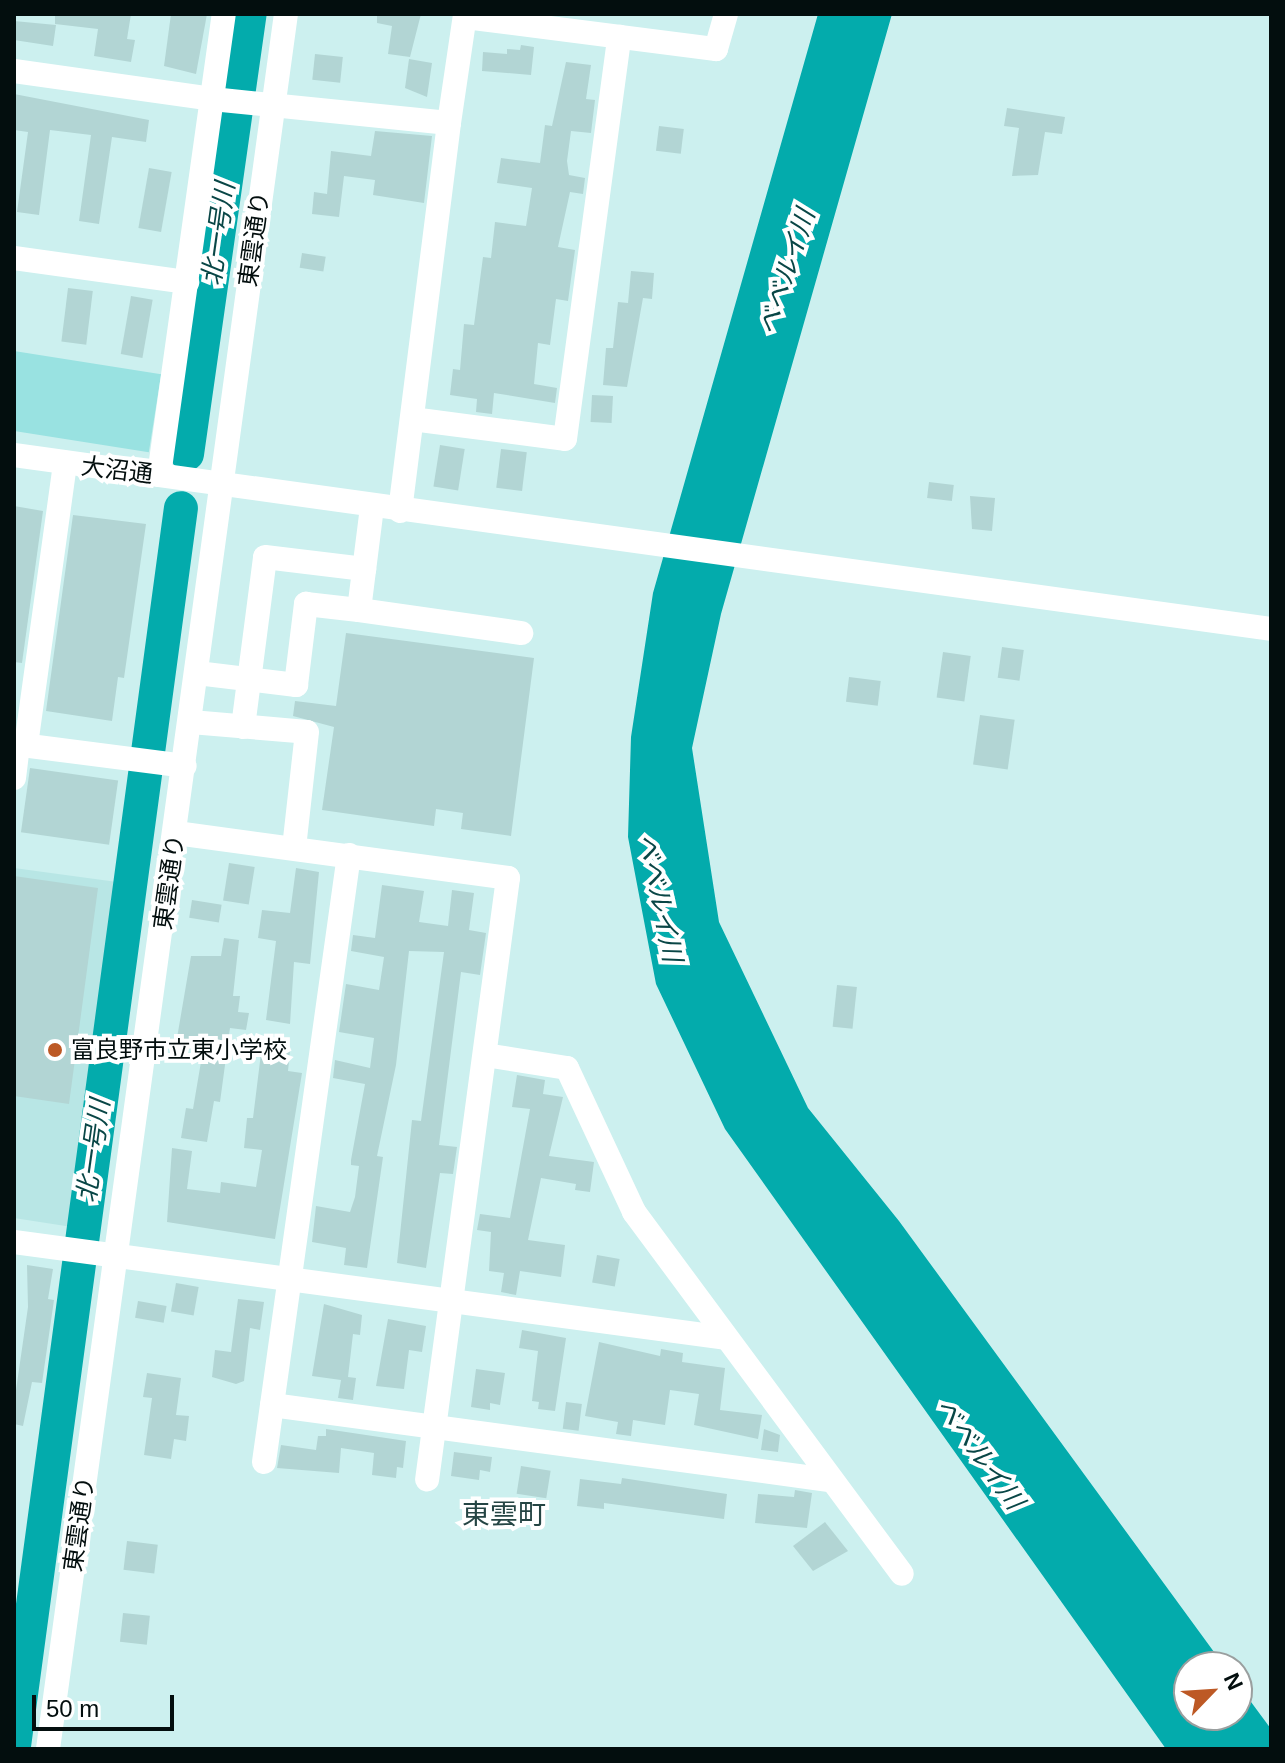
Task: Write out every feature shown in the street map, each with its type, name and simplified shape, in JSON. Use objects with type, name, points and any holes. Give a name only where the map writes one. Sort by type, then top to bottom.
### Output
[{"type":"street","points":[[159,475],[187,282],[240,101],[224,14]]},
{"type":"street","name":"東雲通り","points":[[48,1749],[176,833],[220,485],[240,101],[286,14]]},
{"type":"street","points":[[400,511],[465,16],[716,49],[726,14]]},
{"type":"street","points":[[412,419],[565,439],[619,37]]},
{"type":"street","points":[[14,71],[240,101],[449,123]]},
{"type":"street","points":[[14,258],[187,282]]},
{"type":"street","name":"大沼通","points":[[14,455],[616,541],[1271,629]]},
{"type":"street","points":[[14,778],[65,463]]},
{"type":"street","points":[[359,610],[372,507]]},
{"type":"street","points":[[243,727],[265,557],[364,569]]},
{"type":"street","points":[[197,673],[296,685],[306,604],[521,633]]},
{"type":"street","points":[[191,722],[307,732],[294,847]]},
{"type":"street","points":[[19,744],[185,766]]},
{"type":"street","points":[[176,833],[508,878],[427,1480]]},
{"type":"street","points":[[264,1462],[349,855]]},
{"type":"street","points":[[485,1055],[567,1068],[634,1212],[829,1480],[902,1574]]},
{"type":"street","points":[[15,1249],[81,1251],[726,1338]]},
{"type":"street","points":[[272,1405],[829,1480]]},
{"type":"shaded area","points":[[14,351],[161,374],[149,452],[14,431]]},
{"type":"shaded area","name":"富良野市立東小学校","points":[[14,868],[117,882],[72,1227],[14,1218]]},
{"type":"water","name":"ベベルイ川","points":[[818,14],[892,14],[721,614],[692,748],[719,922],[808,1108],[899,1221],[1213,1651],[1173,1651],[1173,1731],[1253,1731],[1253,1705],[1271,1729],[1271,1749],[1166,1749],[725,1129],[656,984],[628,837],[631,737],[653,593]]},
{"type":"building","points":[[55,14],[131,14],[127,39],[135,40],[131,62],[94,56],[98,29],[55,24]]},
{"type":"building","points":[[171,14],[207,14],[196,74],[164,66]]},
{"type":"building","points":[[377,14],[421,14],[410,57],[388,54],[392,26],[377,23]]},
{"type":"building","points":[[14,21],[56,25],[53,46],[14,40]]},
{"type":"building","points":[[521,45],[534,47],[531,75],[482,71],[483,52],[507,54],[507,49],[520,50]]},
{"type":"building","points":[[315,54],[343,57],[340,83],[312,80]]},
{"type":"building","points":[[409,59],[432,63],[427,97],[405,88]]},
{"type":"building","points":[[566,62],[591,65],[586,99],[595,100],[591,133],[571,131],[567,161],[569,175],[585,178],[583,194],[570,192],[558,247],[575,250],[568,301],[556,299],[550,345],[538,343],[534,384],[557,388],[555,403],[494,393],[492,414],[476,412],[477,399],[450,395],[453,369],[460,370],[464,324],[474,325],[483,257],[491,258],[495,222],[526,226],[532,188],[497,183],[501,158],[540,163],[545,125],[552,126]]},
{"type":"building","points":[[14,94],[149,120],[146,142],[112,137],[99,224],[79,221],[91,135],[50,130],[39,215],[17,212],[28,132],[14,130]]},
{"type":"building","points":[[1007,108],[1065,117],[1062,134],[1045,132],[1038,175],[1012,176],[1019,128],[1004,126]]},
{"type":"building","points":[[659,126],[684,129],[681,154],[656,151]]},
{"type":"building","points":[[375,131],[432,136],[424,203],[373,195],[375,180],[344,176],[339,217],[312,214],[314,192],[327,194],[331,151],[371,156]]},
{"type":"building","points":[[149,168],[172,172],[161,232],[138,228]]},
{"type":"building","points":[[302,253],[326,257],[323,272],[300,268]]},
{"type":"building","points":[[631,271],[654,273],[652,299],[643,298],[627,387],[603,385],[606,348],[613,348],[618,302],[628,303]]},
{"type":"building","points":[[68,288],[93,291],[86,345],[61,342]]},
{"type":"building","points":[[131,296],[153,300],[142,358],[121,354]]},
{"type":"building","points":[[592,395],[613,396],[612,423],[591,422]]},
{"type":"building","points":[[440,445],[465,449],[458,490],[433,486]]},
{"type":"building","points":[[501,449],[527,452],[522,491],[496,488]]},
{"type":"building","points":[[929,482],[954,485],[952,501],[927,498]]},
{"type":"building","points":[[970,496],[995,498],[992,531],[972,529]]},
{"type":"building","points":[[14,506],[43,511],[22,663],[14,662]]},
{"type":"building","points":[[73,515],[146,524],[124,678],[118,677],[112,721],[46,711]]},
{"type":"building","points":[[346,633],[534,658],[511,836],[461,829],[463,813],[436,809],[434,826],[322,810],[334,727],[293,716],[295,701],[336,706]]},
{"type":"building","points":[[1002,647],[1024,650],[1019,681],[998,678]]},
{"type":"building","points":[[943,652],[971,656],[964,701],[937,698]]},
{"type":"building","points":[[849,677],[881,681],[878,706],[846,702]]},
{"type":"building","points":[[980,715],[1015,720],[1008,769],[973,765]]},
{"type":"building","points":[[30,768],[118,780],[109,845],[21,832]]},
{"type":"building","points":[[229,863],[255,867],[249,905],[223,901]]},
{"type":"building","points":[[296,868],[319,872],[310,964],[294,962],[290,1024],[266,1020],[276,941],[258,938],[262,910],[290,913]]},
{"type":"building","points":[[14,876],[98,888],[69,1104],[14,1096]]},
{"type":"building","points":[[382,885],[424,891],[419,922],[448,926],[452,890],[474,893],[469,930],[486,933],[480,975],[461,972],[439,1145],[457,1147],[453,1174],[440,1173],[426,1268],[397,1263],[412,1120],[421,1121],[444,952],[409,951],[396,1065],[377,1156],[383,1157],[367,1268],[344,1265],[346,1248],[312,1242],[316,1206],[350,1212],[355,1197],[359,1166],[351,1165],[351,1160],[365,1084],[333,1078],[335,1060],[370,1068],[374,1038],[339,1032],[346,984],[379,990],[384,957],[351,951],[353,935],[375,938]]},
{"type":"building","points":[[192,900],[222,905],[219,922],[189,918]]},
{"type":"building","points":[[224,938],[239,940],[233,996],[240,996],[238,1012],[249,1013],[246,1030],[230,1028],[220,1102],[214,1101],[207,1142],[181,1138],[186,1108],[193,1109],[204,1044],[177,1038],[191,956],[221,956]]},
{"type":"building","points":[[837,985],[857,987],[853,1029],[833,1027]]},
{"type":"building","points":[[262,1045],[290,1051],[288,1071],[302,1073],[275,1239],[167,1222],[172,1148],[192,1151],[187,1189],[220,1193],[221,1182],[256,1187],[262,1150],[244,1148],[247,1118],[253,1118]]},
{"type":"building","points":[[517,1075],[545,1080],[543,1094],[563,1097],[549,1156],[594,1162],[590,1192],[575,1190],[576,1184],[541,1178],[528,1240],[565,1245],[561,1277],[520,1271],[516,1295],[501,1292],[504,1273],[489,1271],[491,1232],[477,1230],[480,1214],[510,1218],[530,1109],[512,1107]]},
{"type":"building","points":[[597,1255],[620,1259],[615,1287],[592,1283]]},
{"type":"building","points":[[27,1265],[53,1269],[48,1299],[54,1300],[42,1383],[32,1382],[23,1426],[14,1424],[14,1404],[28,1307]]},
{"type":"building","points":[[176,1283],[199,1287],[194,1316],[171,1312]]},
{"type":"building","points":[[238,1299],[264,1302],[260,1330],[250,1328],[244,1381],[236,1384],[212,1377],[215,1350],[231,1352]]},
{"type":"building","points":[[138,1301],[167,1306],[164,1323],[135,1318]]},
{"type":"building","points":[[324,1304],[362,1315],[360,1335],[353,1334],[348,1377],[356,1378],[353,1400],[338,1398],[341,1380],[312,1376]]},
{"type":"building","points":[[388,1319],[426,1326],[422,1352],[409,1350],[404,1389],[376,1386]]},
{"type":"building","points":[[522,1330],[566,1338],[555,1411],[538,1409],[539,1402],[532,1401],[538,1351],[519,1348]]},
{"type":"building","points":[[599,1342],[660,1356],[661,1349],[683,1353],[682,1362],[725,1368],[720,1410],[762,1415],[758,1439],[694,1425],[699,1394],[670,1390],[665,1425],[633,1420],[631,1436],[616,1434],[618,1422],[585,1416]]},
{"type":"building","points":[[476,1369],[505,1373],[500,1405],[490,1403],[490,1410],[471,1407]]},
{"type":"building","points":[[147,1373],[181,1378],[176,1415],[189,1416],[186,1441],[174,1439],[171,1459],[144,1455],[152,1398],[143,1397]]},
{"type":"building","points":[[566,1402],[582,1404],[579,1431],[563,1429]]},
{"type":"building","points":[[326,1429],[406,1441],[403,1468],[397,1467],[396,1478],[372,1475],[374,1453],[341,1448],[339,1473],[277,1468],[281,1445],[316,1450],[318,1436],[326,1436]]},
{"type":"building","points":[[764,1429],[780,1435],[778,1452],[761,1450]]},
{"type":"building","points":[[454,1452],[492,1457],[490,1472],[480,1470],[479,1480],[451,1476]]},
{"type":"building","points":[[521,1466],[551,1471],[546,1498],[517,1494]]},
{"type":"building","points":[[622,1478],[727,1494],[724,1519],[604,1503],[604,1509],[577,1506],[580,1479],[621,1484]]},
{"type":"building","points":[[795,1490],[812,1493],[807,1528],[755,1523],[758,1494],[794,1497]]},
{"type":"building","points":[[825,1522],[848,1551],[813,1571],[793,1546]]},
{"type":"building","points":[[127,1541],[158,1545],[154,1574],[123,1570]]},
{"type":"building","points":[[123,1613],[150,1616],[147,1645],[120,1642]]},
{"type":"waterway","name":"北一号川","points":[[187,454],[250,14]]},
{"type":"waterway","name":"北一号川","points":[[14,1746],[181,508]]},
{"type":"place","name":"富良野市立東小学校","points":[[55,1050]]},
{"type":"district","name":"東雲町","points":[[504,1515]]}]
